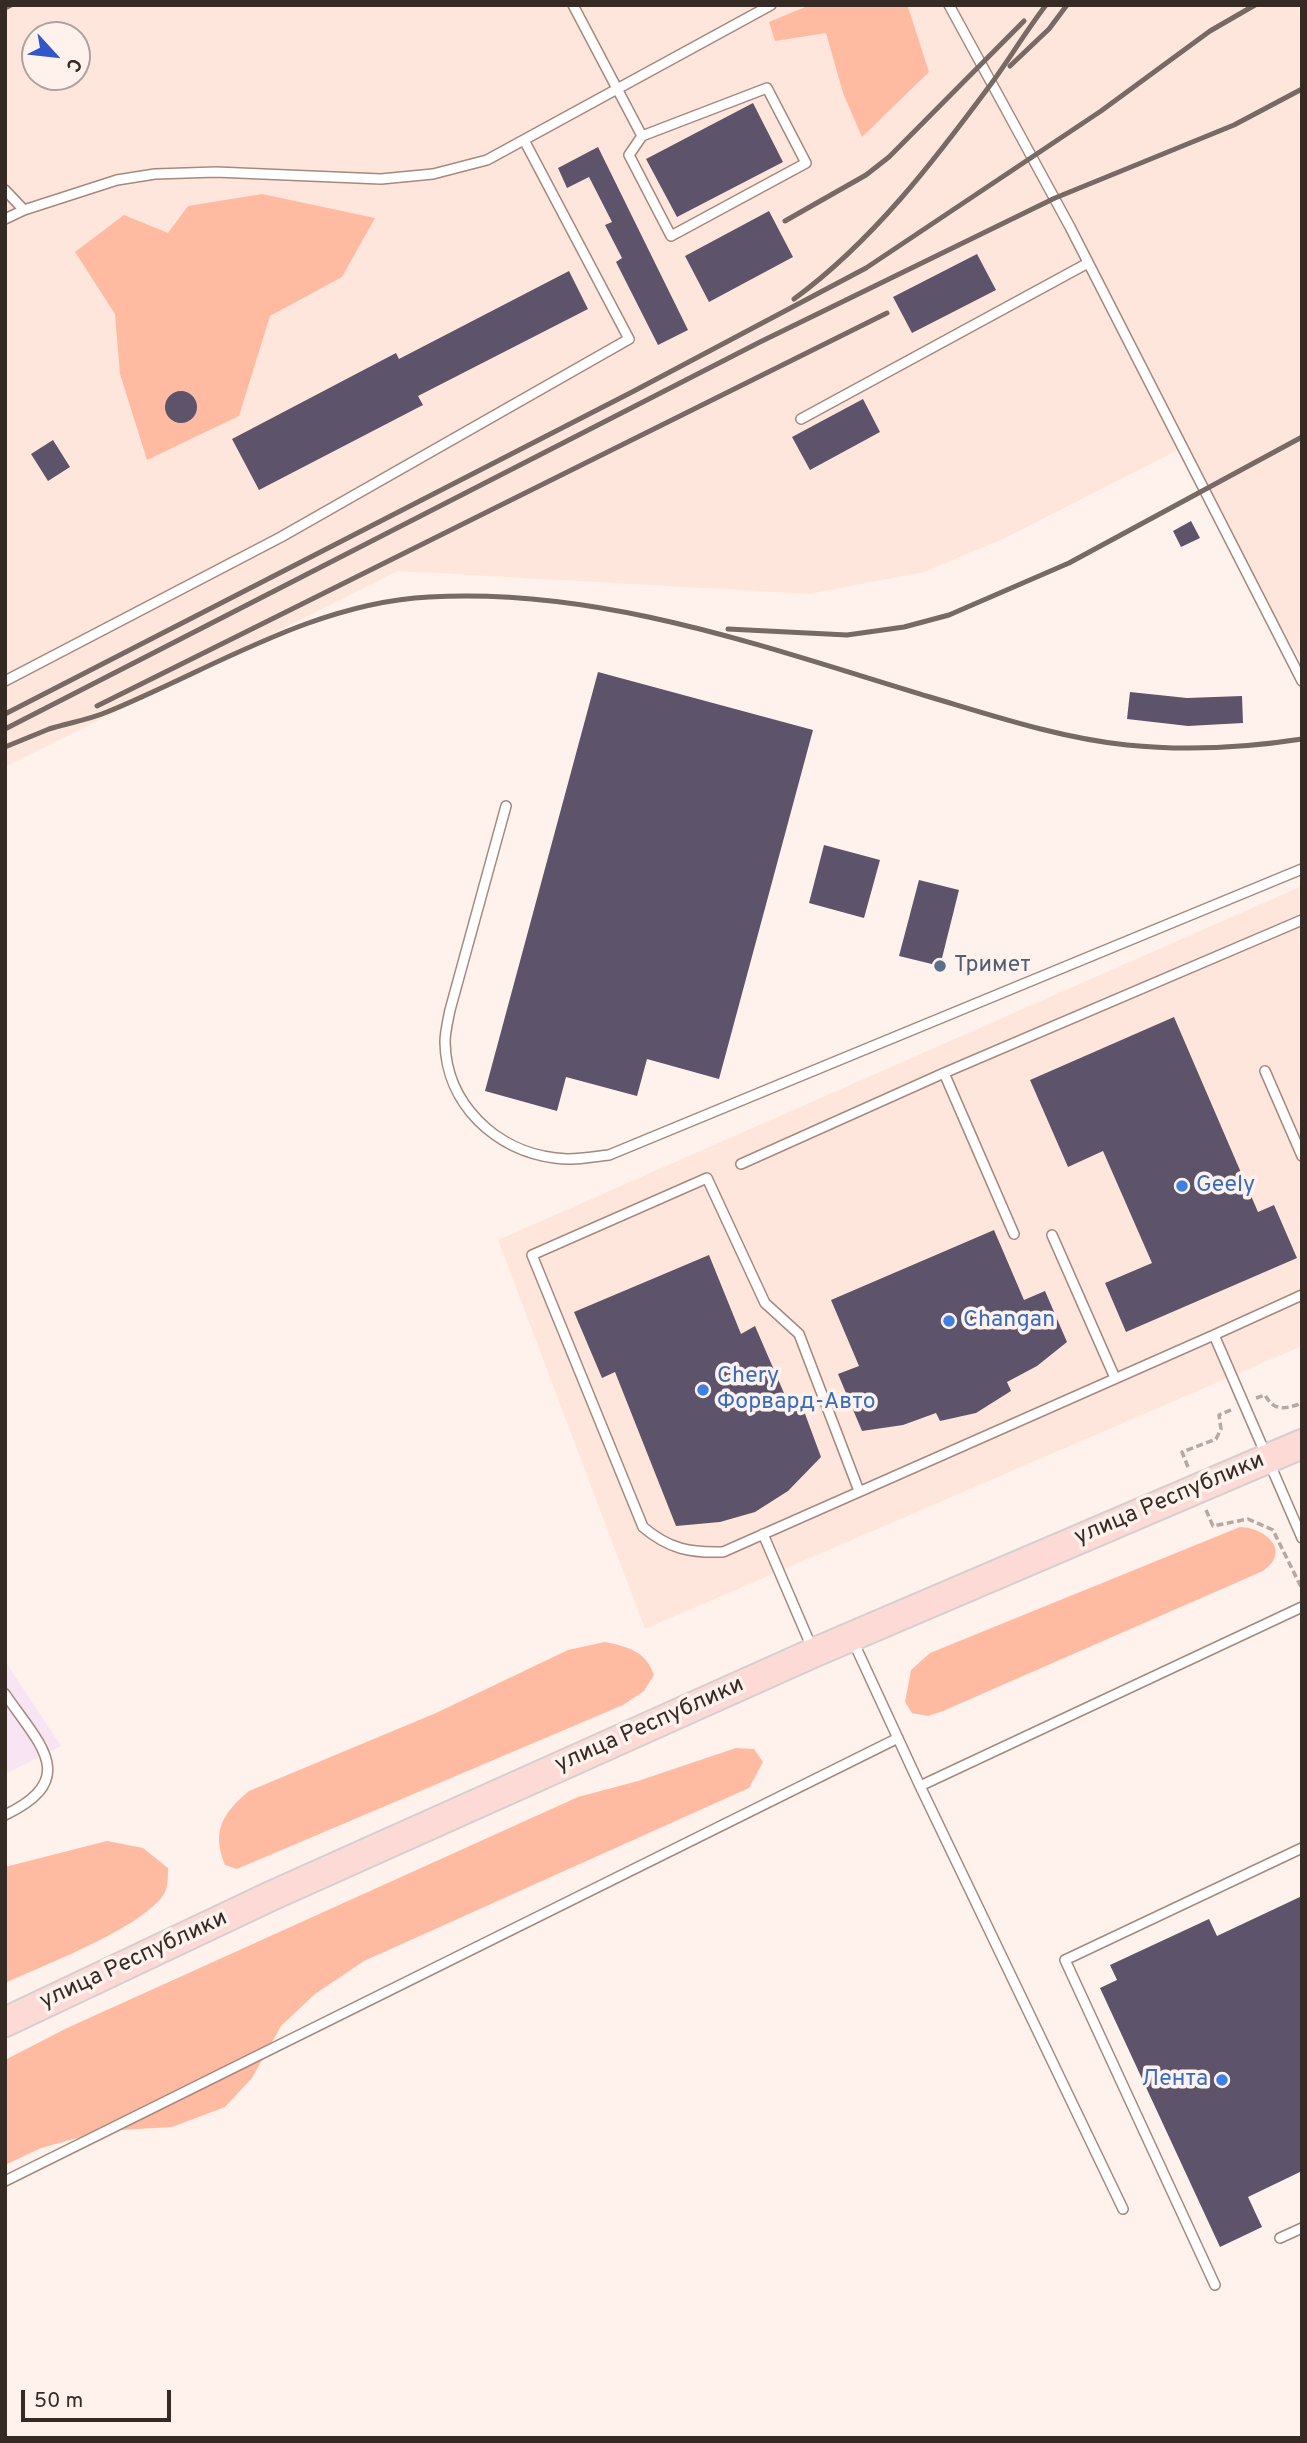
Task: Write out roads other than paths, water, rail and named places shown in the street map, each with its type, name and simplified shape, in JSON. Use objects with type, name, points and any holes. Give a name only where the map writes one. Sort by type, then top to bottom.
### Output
[{"type":"main road","name":"улица Республики","points":[[5,2022],[271,1896],[851,1636],[1302,1444]]},
{"type":"lane","points":[[573,5],[642,136]]},
{"type":"lane","points":[[5,219],[24,210],[117,180],[155,174],[216,172],[381,178],[433,174],[487,160],[771,5]]},
{"type":"lane","points":[[949,5],[1088,263],[1302,681]]},
{"type":"lane","points":[[768,88],[806,163],[671,236],[629,155],[642,136],[768,88]]},
{"type":"lane","points":[[5,681],[281,537],[629,339],[524,140]]},
{"type":"lane","points":[[5,190],[24,210]]},
{"type":"lane","points":[[801,419],[1088,263]]},
{"type":"lane","points":[[506,806],[450,1010],[445,1042],[459,1096],[470,1113],[505,1143],[528,1153],[556,1159],[579,1159],[609,1154],[1302,869]]},
{"type":"lane","points":[[741,1164],[944,1073],[1302,920]]},
{"type":"lane","points":[[1265,1071],[1302,1156]]},
{"type":"lane","points":[[944,1073],[1014,1234]]},
{"type":"lane","points":[[859,1492],[799,1334],[765,1303],[707,1178],[532,1255],[643,1527],[659,1541],[676,1549],[698,1553],[723,1552],[859,1492],[1115,1378],[1302,1296]]},
{"type":"lane","points":[[1052,1236],[1115,1378]]},
{"type":"lane","points":[[1214,1335],[1302,1538]]},
{"type":"lane","points":[[763,1534],[813,1653]]},
{"type":"lane","points":[[920,1786],[1302,1606]]},
{"type":"lane","points":[[851,1636],[1123,2209]]},
{"type":"lane","points":[[5,1694],[45,1753],[48,1768],[46,1782],[38,1795],[5,1815]]},
{"type":"lane","points":[[5,2181],[898,1738]]},
{"type":"lane","points":[[1215,2285],[1065,1961],[1302,1848]]},
{"type":"lane","points":[[1280,2238],[1302,2228]]},
{"type":"railway","points":[[5,8],[11,5]]},
{"type":"railway","points":[[794,299],[850,252],[900,199],[969,113],[1046,5]]},
{"type":"railway","points":[[1010,66],[1049,29],[1067,5]]},
{"type":"railway","points":[[5,714],[634,391],[866,268],[1101,111],[1210,31],[1255,5]]},
{"type":"railway","points":[[785,221],[866,175],[889,157],[1024,21]]},
{"type":"railway","points":[[5,729],[760,342],[1055,198],[1234,125],[1302,89]]},
{"type":"railway","points":[[97,706],[887,313]]},
{"type":"railway","points":[[728,629],[847,635],[904,627],[949,615],[1069,563],[1302,437]]},
{"type":"railway","points":[[5,747],[49,729],[107,712],[264,641],[345,611],[386,602],[429,597],[494,596],[621,611],[683,625],[807,659],[1003,719],[1102,742],[1193,748],[1258,745],[1302,739]]},
{"type":"place","name":"Тримет","points":[[940,966]]},
{"type":"place","name":"Geely","points":[[1182,1186]]},
{"type":"place","name":"Changan","points":[[949,1321]]},
{"type":"place","name":"Chery Форвард-Авто","points":[[703,1390]]},
{"type":"place","name":"Лента","points":[[1222,2080]]}]
